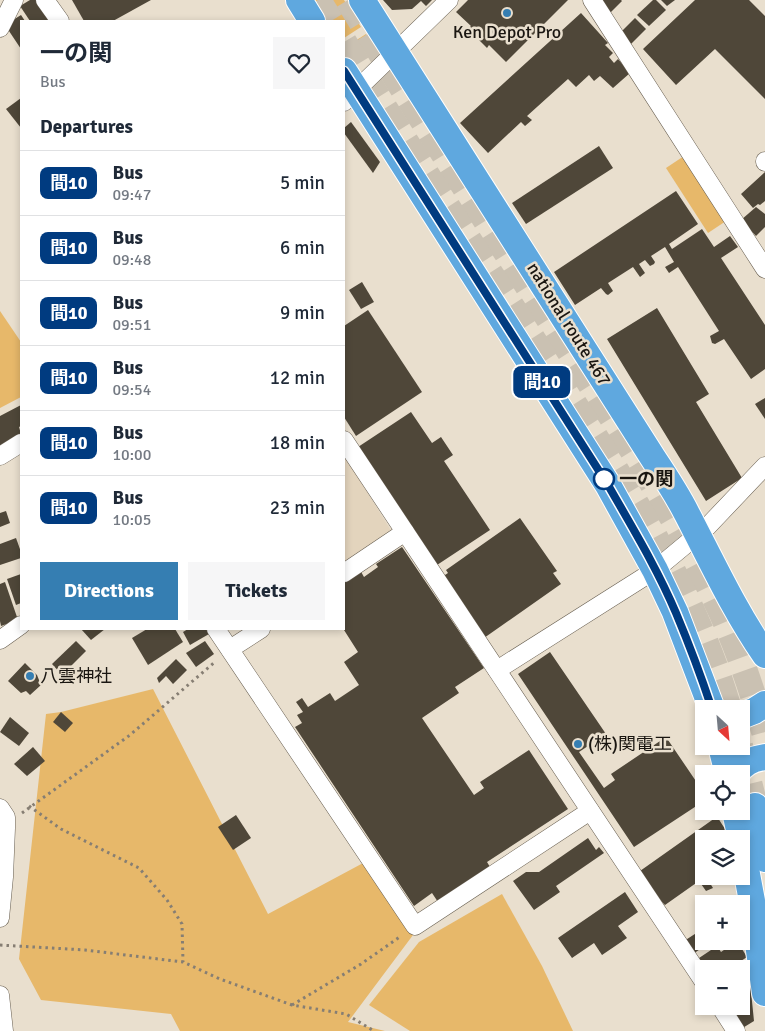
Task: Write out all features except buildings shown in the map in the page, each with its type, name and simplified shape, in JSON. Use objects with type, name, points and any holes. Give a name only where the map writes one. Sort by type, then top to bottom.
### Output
[{"type":"highway","points":[[300,0],[311,20]]},
{"type":"highway","name":"national route 467","points":[[362,0],[654,458],[698,534],[726,592],[765,655]]},
{"type":"highway","points":[[348,88],[608,485],[676,612],[709,700]]},
{"type":"highway","points":[[750,713],[765,704]]},
{"type":"highway","points":[[750,719],[765,724]]},
{"type":"highway","points":[[744,765],[753,759],[765,756]]},
{"type":"highway","points":[[749,820],[765,859]]},
{"type":"highway","points":[[749,885],[765,993]]},
{"type":"street","points":[[0,28],[14,0]]},
{"type":"street","points":[[45,0],[59,20]]},
{"type":"street","points":[[348,88],[396,52],[449,0]]},
{"type":"street","points":[[592,0],[759,244],[765,269]]},
{"type":"street","points":[[345,442],[695,968]]},
{"type":"street","points":[[0,456],[20,444]]},
{"type":"street","points":[[497,670],[655,570],[698,534],[765,466]]},
{"type":"street","points":[[345,572],[405,532]]},
{"type":"street","points":[[0,640],[20,626]]},
{"type":"street","points":[[217,630],[415,926],[590,811]]},
{"type":"street","points":[[230,649],[258,630]]},
{"type":"street","points":[[0,808],[6,817],[4,877],[0,918]]},
{"type":"street","points":[[0,995],[4,1031]]},
{"type":"street","points":[[726,1015],[736,1031]]},
{"type":"path","points":[[6,828],[30,806],[130,735],[230,649]]},
{"type":"path","points":[[30,806],[46,820],[61,829],[140,868],[167,900],[182,924],[183,962]]},
{"type":"path","points":[[292,1005],[361,964],[415,926]]},
{"type":"path","points":[[0,944],[85,950],[183,962],[220,979],[292,1005],[346,1014],[374,1031]]},
{"type":"shaded area","points":[[305,0],[344,0],[361,27],[345,37],[345,20],[317,20]]},
{"type":"shaded area","points":[[366,34],[367,44],[362,51],[348,54],[345,53],[345,47]]},
{"type":"shaded area","points":[[684,156],[726,221],[708,233],[666,168]]},
{"type":"shaded area","points":[[0,311],[20,341],[20,398],[0,408]]},
{"type":"shaded area","points":[[345,457],[392,532],[345,564]]},
{"type":"shaded area","points":[[153,689],[268,914],[365,862],[416,931],[348,1022],[385,1031],[180,1031],[171,1014],[41,1000],[19,959],[46,714]]},
{"type":"shaded area","points":[[502,894],[542,966],[573,1031],[410,1031],[369,1005],[419,942]]},
{"type":"tunnel","points":[[318,0],[330,20]]},
{"type":"tunnel","points":[[348,0],[621,432],[680,531],[730,632],[749,683],[765,735]]},
{"type":"tunnel","points":[[345,44],[628,489],[675,574],[714,663],[726,700]]},
{"type":"tunnel","points":[[742,755],[755,806]]},
{"type":"bus line","name":"間10","points":[[345,73],[608,485],[676,612],[709,700]]},
{"type":"place","name":"Ken Depot Pro","points":[[507,13]]},
{"type":"place","name":"一の関","points":[[604,479]]},
{"type":"place","name":"八雲神社","points":[[30,676]]},
{"type":"place","name":"(株)関電工","points":[[578,744]]}]
